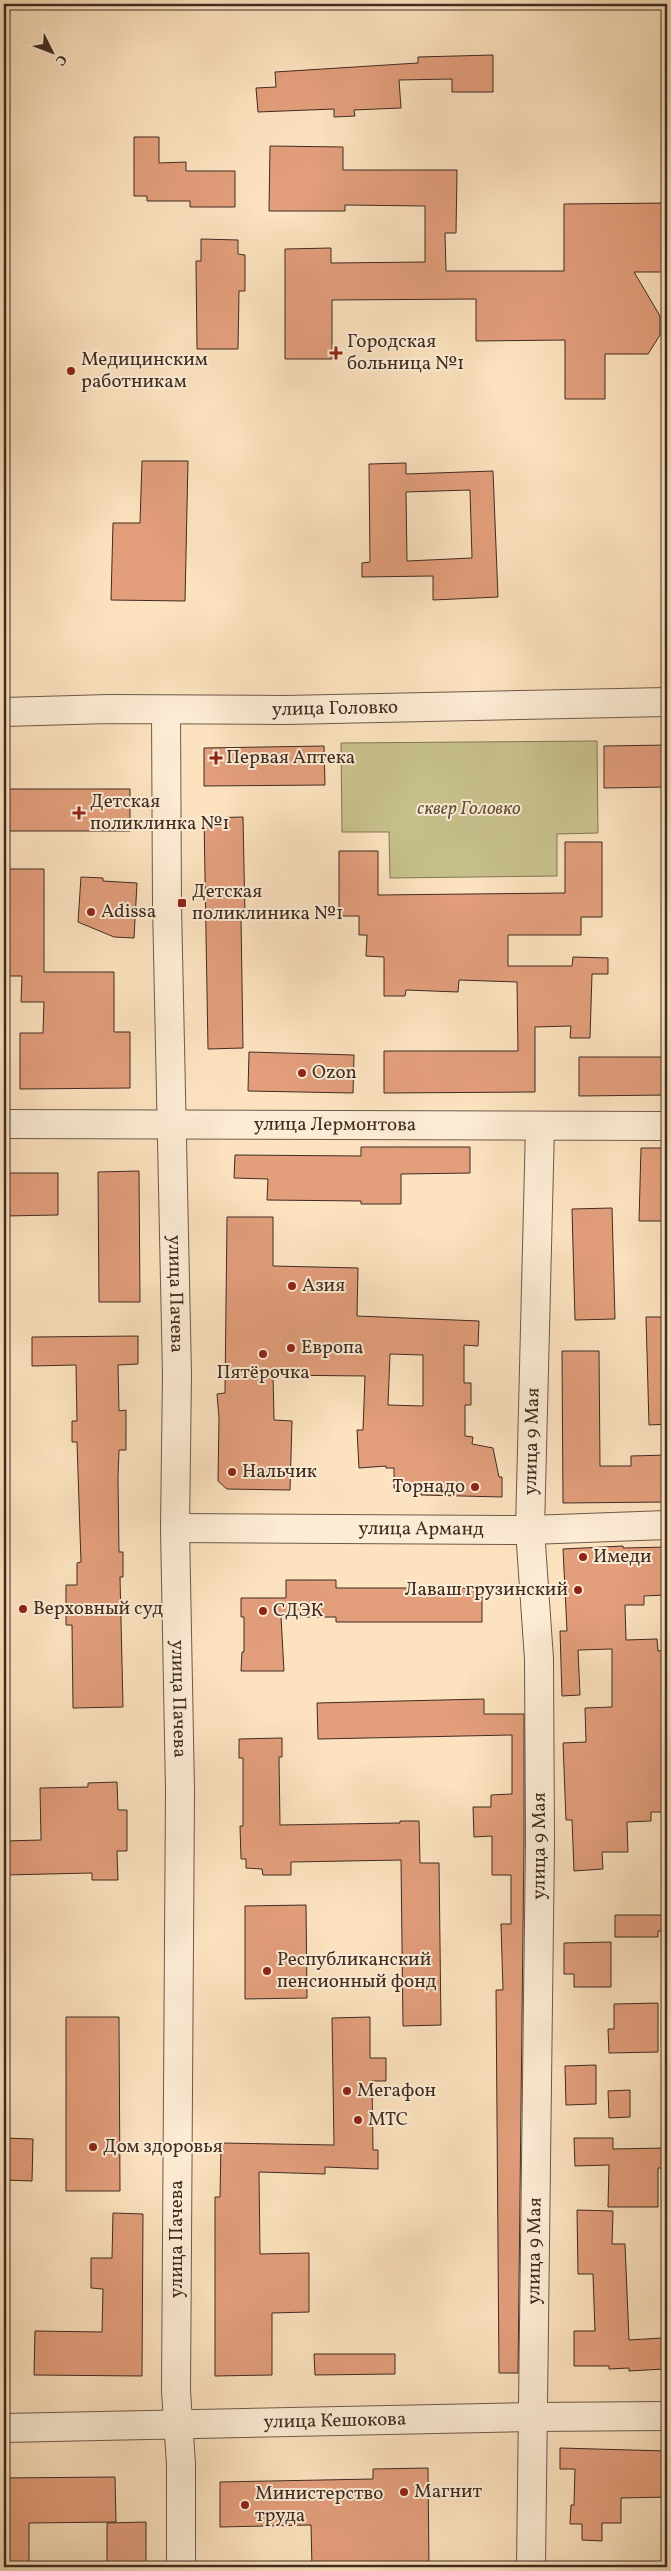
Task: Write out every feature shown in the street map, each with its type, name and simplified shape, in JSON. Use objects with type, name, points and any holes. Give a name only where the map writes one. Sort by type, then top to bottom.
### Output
[{"type":"street","name":"улица Головко","points":[[4,712],[109,709],[285,710],[667,702]]},
{"type":"street","name":"улица Пачева","points":[[166,710],[177,1374],[175,1528],[180,1790],[176,2391],[181,2464],[181,2567]]},
{"type":"street","name":"улица Лермонтова","points":[[4,1124],[667,1126]]},
{"type":"street","name":"улица 9 Мая","points":[[532,2567],[532,2417],[540,1842],[538,1659],[530,1530],[540,1126]]},
{"type":"street","name":"улица Арманд","points":[[175,1528],[530,1530],[667,1525]]},
{"type":"street","name":"улица Кешокова","points":[[4,2428],[667,2416]]},
{"type":"green space","name":"сквер Головко","points":[[597,741],[598,833],[557,834],[557,876],[390,878],[389,832],[342,832],[341,743]]},
{"type":"building","points":[[493,55],[493,92],[452,92],[452,79],[399,80],[401,108],[354,110],[355,116],[334,117],[334,109],[258,112],[256,88],[276,87],[275,72],[418,63],[418,57]]},
{"type":"building","points":[[134,137],[159,137],[159,163],[186,162],[186,171],[235,171],[235,207],[190,207],[190,201],[147,201],[147,196],[134,196]]},
{"type":"building","points":[[270,146],[343,147],[343,170],[457,170],[456,233],[445,233],[446,271],[564,271],[564,204],[667,203],[667,272],[634,272],[660,316],[660,335],[648,354],[605,354],[605,399],[565,399],[565,340],[476,341],[476,299],[332,300],[332,359],[285,359],[285,249],[331,248],[331,263],[425,262],[425,206],[345,205],[345,211],[269,211]]},
{"type":"building","points":[[201,239],[238,240],[238,254],[245,255],[245,291],[239,291],[238,349],[197,349],[196,261],[201,261]]},
{"type":"building","points":[[142,461],[188,461],[185,601],[111,600],[113,523],[140,523]]},
{"type":"building","points":[[406,463],[406,474],[493,471],[498,597],[433,600],[433,576],[362,577],[362,563],[370,562],[369,464]],"holes":[[[470,490],[472,558],[407,561],[406,492]]]},
{"type":"building","points":[[667,745],[667,787],[604,788],[604,746]]},
{"type":"building","points":[[324,746],[325,785],[204,786],[204,748]]},
{"type":"building","points":[[4,789],[130,789],[130,831],[4,831]]},
{"type":"building","points":[[243,817],[245,916],[241,917],[243,1048],[208,1049],[204,818]]},
{"type":"building","points":[[565,842],[602,842],[602,917],[581,917],[581,935],[508,935],[508,966],[572,966],[573,957],[608,958],[608,974],[592,974],[590,1038],[570,1038],[571,1026],[535,1027],[535,1092],[384,1093],[384,1051],[518,1051],[517,982],[459,980],[458,992],[406,990],[405,996],[384,996],[384,957],[366,956],[367,935],[359,935],[359,916],[339,916],[339,851],[378,851],[378,895],[565,893]]},
{"type":"building","points":[[4,869],[44,869],[44,972],[114,972],[114,1032],[130,1032],[130,1088],[20,1089],[20,1033],[43,1033],[44,1002],[21,1002],[22,976],[4,976]]},
{"type":"building","points":[[81,877],[103,878],[103,881],[137,883],[134,938],[114,937],[78,922]]},
{"type":"building","points":[[249,1052],[354,1055],[353,1093],[248,1091]]},
{"type":"building","points":[[579,1057],[667,1057],[667,1095],[579,1096]]},
{"type":"building","points":[[361,1147],[470,1147],[470,1173],[401,1174],[401,1204],[361,1204],[361,1201],[267,1200],[268,1179],[234,1178],[235,1155],[361,1156]]},
{"type":"building","points":[[641,1148],[667,1148],[667,1221],[639,1221]]},
{"type":"building","points":[[139,1171],[140,1302],[99,1302],[98,1172]]},
{"type":"building","points":[[4,1173],[58,1173],[58,1215],[4,1216]]},
{"type":"building","points":[[612,1208],[615,1319],[575,1320],[572,1209]]},
{"type":"building","points":[[227,1217],[273,1217],[273,1266],[358,1268],[357,1316],[479,1321],[478,1346],[464,1345],[464,1383],[471,1383],[471,1405],[465,1405],[465,1436],[473,1437],[472,1444],[493,1448],[499,1477],[502,1477],[502,1497],[421,1495],[421,1488],[394,1488],[394,1468],[386,1468],[386,1466],[359,1468],[357,1430],[363,1430],[365,1376],[273,1375],[274,1420],[292,1421],[290,1490],[227,1489],[218,1481],[219,1418],[217,1394],[225,1393]],"holes":[[[390,1354],[423,1355],[423,1406],[388,1405]]]},
{"type":"building","points":[[646,1317],[667,1317],[667,1424],[649,1425]]},
{"type":"building","points":[[138,1336],[138,1364],[118,1365],[119,1411],[126,1410],[126,1450],[119,1450],[118,1478],[119,1552],[123,1552],[123,1577],[120,1577],[123,1707],[73,1708],[72,1625],[66,1625],[66,1585],[77,1585],[77,1563],[81,1562],[77,1442],[72,1442],[72,1421],[77,1421],[76,1365],[32,1366],[32,1337]]},
{"type":"building","points":[[562,1351],[599,1351],[600,1466],[631,1466],[631,1456],[667,1455],[667,1502],[563,1503]]},
{"type":"building","points":[[623,1546],[623,1548],[667,1547],[667,1595],[644,1596],[644,1605],[625,1605],[626,1640],[657,1639],[658,1651],[667,1650],[667,1812],[651,1812],[651,1821],[627,1822],[628,1852],[602,1852],[603,1869],[574,1871],[572,1820],[566,1820],[563,1743],[586,1742],[585,1708],[612,1707],[612,1649],[578,1650],[580,1695],[562,1696],[560,1631],[567,1631],[563,1549]]},
{"type":"building","points":[[286,1580],[336,1580],[336,1588],[482,1588],[482,1622],[336,1622],[336,1617],[281,1617],[284,1671],[241,1671],[242,1652],[244,1652],[244,1617],[241,1617],[241,1598],[286,1598]]},
{"type":"building","points":[[484,1699],[484,1714],[524,1714],[518,2373],[499,2373],[496,1990],[503,1990],[501,1924],[511,1924],[511,1875],[492,1875],[492,1836],[474,1837],[473,1807],[491,1807],[491,1795],[512,1794],[512,1735],[318,1739],[317,1703]]},
{"type":"building","points":[[282,1738],[282,1757],[279,1757],[280,1825],[419,1821],[420,1863],[439,1863],[441,2025],[403,2026],[401,1860],[291,1862],[291,1875],[263,1875],[262,1869],[246,1868],[246,1859],[241,1859],[240,1826],[243,1826],[243,1758],[239,1758],[239,1739]]},
{"type":"building","points":[[117,1782],[118,1810],[127,1810],[127,1851],[117,1851],[118,1880],[92,1880],[92,1873],[4,1875],[4,1841],[41,1840],[40,1788],[88,1787],[88,1783]]},
{"type":"building","points":[[306,1905],[307,1998],[245,1999],[245,1906]]},
{"type":"building","points":[[615,1915],[667,1915],[667,1931],[658,1931],[658,1937],[615,1937]]},
{"type":"building","points":[[611,1942],[611,1987],[574,1987],[574,1974],[564,1974],[564,1943]]},
{"type":"building","points":[[658,2003],[658,2052],[609,2053],[608,2029],[614,2029],[614,2004]]},
{"type":"building","name":"Дом здоровья","points":[[66,2017],[119,2017],[120,2191],[66,2191]]},
{"type":"building","points":[[370,2017],[370,2058],[386,2058],[386,2081],[372,2081],[373,2150],[378,2150],[378,2169],[325,2167],[325,2174],[259,2172],[260,2254],[309,2253],[309,2312],[272,2313],[272,2375],[215,2376],[215,2197],[220,2197],[221,2143],[334,2145],[332,2018]]},
{"type":"building","points":[[596,2065],[596,2104],[566,2105],[565,2066]]},
{"type":"building","points":[[630,2090],[630,2117],[609,2118],[608,2091]]},
{"type":"building","points":[[4,2138],[33,2139],[32,2181],[4,2180]]},
{"type":"building","points":[[574,2138],[613,2138],[613,2149],[665,2148],[665,2168],[658,2168],[658,2207],[608,2207],[609,2165],[575,2166]]},
{"type":"building","points":[[577,2210],[613,2211],[612,2244],[625,2244],[629,2340],[662,2338],[664,2369],[629,2371],[629,2368],[609,2369],[609,2366],[574,2366],[574,2331],[595,2331],[593,2274],[578,2274]]},
{"type":"building","points":[[113,2213],[143,2214],[142,2376],[34,2375],[35,2331],[102,2332],[103,2289],[91,2288],[91,2258],[112,2258]]},
{"type":"building","points":[[314,2354],[395,2354],[395,2374],[315,2375]]},
{"type":"building","points":[[560,2448],[667,2451],[667,2497],[621,2498],[621,2523],[602,2523],[602,2541],[582,2540],[582,2524],[570,2524],[571,2505],[574,2505],[575,2469],[560,2469]]},
{"type":"building","points":[[428,2468],[429,2567],[312,2567],[311,2525],[220,2527],[220,2482],[373,2479],[373,2469]]},
{"type":"building","points":[[115,2477],[116,2522],[29,2523],[29,2567],[4,2567],[4,2478]]},
{"type":"building","points":[[146,2522],[146,2567],[107,2567],[107,2523]]},
{"type":"place","name":"Городская больница №1","points":[[336,353]]},
{"type":"place","name":"Медицинским работникам","points":[[71,371]]},
{"type":"place","name":"Первая Аптека","points":[[216,758]]},
{"type":"place","name":"Детская поликлинка №1","points":[[79,813]]},
{"type":"place","name":"Детская поликлиника №1","points":[[182,903]]},
{"type":"place","name":"Adissa","points":[[91,912]]},
{"type":"place","name":"Ozon","points":[[302,1073]]},
{"type":"place","name":"Азия","points":[[292,1286]]},
{"type":"place","name":"Европа","points":[[291,1348]]},
{"type":"place","name":"Пятёрочка","points":[[263,1354]]},
{"type":"place","name":"Нальчик","points":[[232,1472]]},
{"type":"place","name":"Торнадо","points":[[475,1487]]},
{"type":"place","name":"Имеди","points":[[583,1557]]},
{"type":"place","name":"Лаваш грузинский","points":[[578,1590]]},
{"type":"place","name":"Верховный суд","points":[[23,1609]]},
{"type":"place","name":"СДЭК","points":[[263,1611]]},
{"type":"place","name":"Республиканский пенсионный фонд","points":[[267,1971]]},
{"type":"place","name":"Мегафон","points":[[347,2091]]},
{"type":"place","name":"МТС","points":[[358,2120]]},
{"type":"place","name":"Дом здоровья","points":[[93,2147]]},
{"type":"place","name":"Магнит","points":[[404,2492]]},
{"type":"place","name":"Министерство труда","points":[[245,2505]]}]
